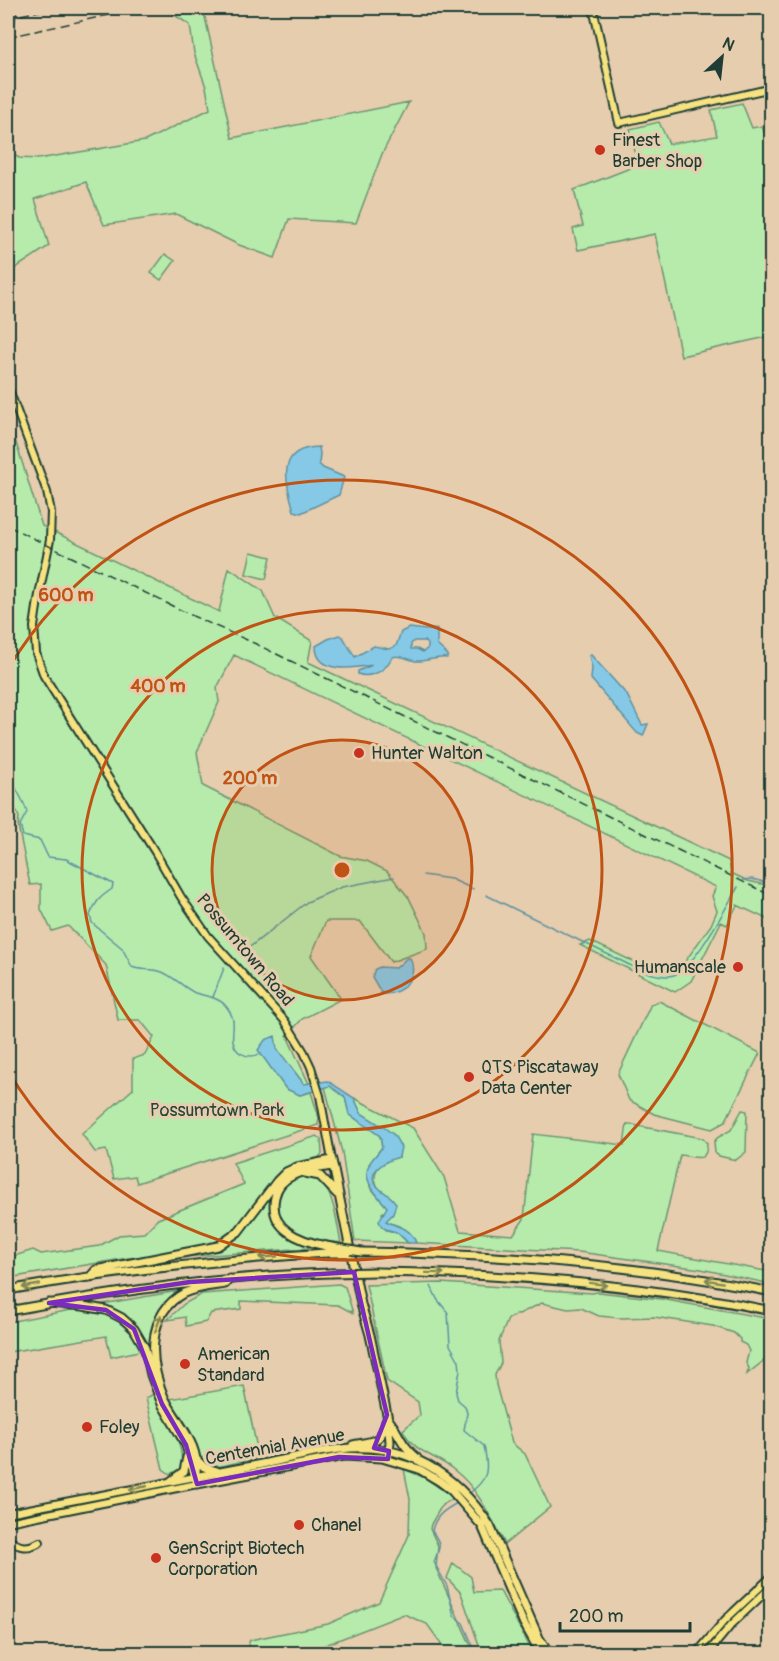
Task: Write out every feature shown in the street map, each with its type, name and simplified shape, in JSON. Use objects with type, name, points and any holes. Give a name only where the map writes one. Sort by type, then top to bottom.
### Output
[{"type":"highway","points":[[326,1250],[290,1234],[281,1226],[274,1212],[274,1199],[278,1189],[291,1176],[332,1163]]},
{"type":"highway","points":[[90,1277],[96,1270],[218,1246],[238,1232],[286,1172],[297,1167],[332,1163]]},
{"type":"highway","name":"Possumtown Road","points":[[332,1163],[360,1304],[370,1335],[387,1417],[388,1455]]},
{"type":"highway","points":[[303,1172],[320,1176],[339,1195]]},
{"type":"highway","points":[[8,1290],[199,1262],[326,1250],[547,1259],[679,1275],[771,1292]]},
{"type":"highway","points":[[8,1311],[150,1287],[229,1279],[376,1272],[468,1274],[578,1281],[689,1296],[771,1311]]},
{"type":"highway","points":[[196,1481],[197,1469],[191,1442],[167,1403],[162,1389],[154,1355],[155,1331],[163,1312],[176,1299],[195,1289],[225,1284],[229,1279]]},
{"type":"highway","points":[[49,1303],[106,1310],[122,1318],[134,1329],[145,1348],[151,1375],[162,1404],[183,1438],[196,1481]]},
{"type":"highway","points":[[341,1449],[378,1438],[383,1432],[387,1417]]},
{"type":"highway","points":[[387,1417],[402,1443],[424,1463]]},
{"type":"highway","name":"Centennial Avenue","points":[[196,1481],[219,1472],[341,1449],[365,1448],[424,1463],[442,1474],[490,1526],[539,1638],[550,1653]]},
{"type":"highway","points":[[171,1481],[184,1471],[188,1452]]},
{"type":"highway","name":"Centennial Avenue","points":[[196,1481],[339,1457],[388,1455],[460,1493]]},
{"type":"highway","points":[[195,1457],[204,1467],[219,1472]]},
{"type":"highway","name":"Centennial Avenue","points":[[467,1501],[482,1526],[522,1620],[541,1653]]},
{"type":"main road","points":[[8,48],[12,8]]},
{"type":"main road","points":[[593,8],[619,123],[771,88]]},
{"type":"main road","name":"Possumtown Road","points":[[8,387],[47,492],[51,512],[50,540],[34,627],[36,653],[44,676],[181,897],[208,936],[285,1021],[304,1052],[320,1096],[332,1163]]},
{"type":"main road","name":"Centennial Avenue","points":[[8,1513],[171,1481],[196,1481]]},
{"type":"main road","name":"Centennial Avenue","points":[[8,1522],[196,1481]]},
{"type":"main road","points":[[8,1539],[23,1548],[40,1542]]},
{"type":"main road","points":[[696,1653],[725,1620],[771,1576]]},
{"type":"main road","points":[[707,1653],[731,1625],[771,1586]]},
{"type":"highlighted area","points":[[354,1272],[387,1415],[374,1448],[389,1451],[388,1459],[339,1457],[197,1484],[186,1445],[162,1404],[134,1329],[106,1310],[49,1303],[190,1282]]},
{"type":"green space","points":[[172,8],[203,8],[232,138],[409,102],[382,154],[356,223],[289,219],[275,258],[239,245],[176,214],[104,225],[86,182],[35,199],[49,246],[8,273],[8,151],[19,158],[38,159],[145,141],[210,109],[206,87],[194,53],[190,25],[173,14]]},
{"type":"green space","points":[[742,103],[752,128],[762,126],[769,147],[771,147],[771,336],[681,356],[655,234],[578,250],[573,229],[583,226],[574,190],[638,165],[630,129],[659,122],[669,144],[717,136],[711,110]]},
{"type":"green space","points":[[165,254],[175,261],[161,280],[151,273]]},
{"type":"green space","name":"Possumtown Park","points":[[8,417],[42,526],[219,612],[229,568],[263,591],[275,618],[312,641],[308,662],[729,861],[731,873],[748,881],[771,886],[771,921],[737,905],[727,925],[721,922],[691,981],[675,992],[580,945],[590,941],[649,969],[677,973],[711,925],[717,911],[712,896],[716,887],[234,655],[217,688],[219,702],[197,752],[203,786],[340,856],[367,861],[387,871],[409,898],[426,933],[427,949],[391,962],[360,921],[326,921],[311,956],[341,999],[302,1019],[287,1036],[309,1084],[304,1084],[277,1049],[269,1065],[286,1089],[300,1095],[311,1092],[319,1118],[318,1125],[137,1183],[135,1176],[114,1179],[106,1150],[95,1152],[82,1134],[133,1089],[133,1059],[145,1055],[154,1037],[140,1020],[118,1020],[106,965],[68,926],[52,931],[41,909],[41,884],[30,885],[18,825],[19,817],[8,792]]},
{"type":"green space","points":[[251,552],[271,557],[266,579],[246,574]]},
{"type":"green space","points":[[659,1001],[760,1053],[725,1122],[712,1129],[654,1114],[629,1100],[618,1074],[651,1004]]},
{"type":"green space","points":[[330,1086],[345,1097],[349,1114],[380,1136],[382,1147],[369,1164],[370,1187],[387,1207],[382,1213],[386,1230],[398,1233],[408,1243],[355,1241],[342,1152],[325,1087]]},
{"type":"green space","points":[[354,1098],[413,1128],[444,1177],[460,1231],[513,1235],[524,1219],[533,1134],[624,1145],[627,1124],[702,1138],[707,1143],[705,1154],[702,1157],[680,1155],[658,1251],[771,1272],[771,1284],[701,1269],[579,1252],[416,1243],[407,1231],[385,1221],[393,1213],[375,1180],[379,1167],[399,1157],[394,1135],[361,1113]]},
{"type":"green space","points":[[742,1110],[747,1111],[746,1152],[736,1160],[719,1156],[715,1153],[714,1142],[731,1130]]},
{"type":"green space","points":[[317,1136],[321,1139],[322,1154],[317,1159],[289,1167],[239,1226],[222,1241],[191,1251],[128,1258],[8,1278],[8,1258],[33,1250],[41,1254],[99,1246],[119,1235],[144,1233],[158,1219],[244,1184],[233,1163]]},
{"type":"green space","points":[[302,1176],[313,1178],[327,1191],[335,1211],[341,1243],[298,1236],[281,1221],[277,1206],[280,1191],[289,1182]]},
{"type":"green space","points":[[272,1192],[271,1203],[290,1237],[309,1245],[308,1248],[184,1257],[221,1247]]},
{"type":"green space","points":[[441,1283],[598,1292],[661,1299],[771,1319],[771,1355],[747,1374],[749,1368],[746,1363],[749,1351],[746,1345],[740,1342],[734,1333],[713,1326],[654,1317],[599,1316],[581,1308],[568,1309],[542,1303],[508,1319],[499,1341],[501,1363],[495,1375],[496,1385],[512,1443],[525,1454],[550,1507],[505,1544],[483,1504],[463,1477],[420,1449],[408,1438],[403,1430],[420,1415],[418,1402],[387,1381],[366,1285]]},
{"type":"green space","points":[[339,1284],[345,1287],[353,1313],[338,1305],[241,1301],[241,1309],[211,1313],[206,1322],[186,1326],[185,1317],[167,1320],[184,1304],[202,1294]]},
{"type":"green space","points":[[184,1290],[172,1298],[159,1313],[150,1333],[152,1333],[150,1351],[131,1322],[102,1304]]},
{"type":"green space","points":[[76,1309],[104,1314],[119,1322],[140,1341],[139,1351],[111,1357],[106,1336],[8,1352],[8,1322]]},
{"type":"green space","points":[[244,1386],[259,1458],[216,1467],[206,1465],[198,1455],[191,1432],[170,1399]]},
{"type":"green space","points":[[154,1394],[174,1431],[181,1451],[180,1469],[170,1474],[163,1469],[146,1398]]},
{"type":"green space","points":[[404,1469],[425,1478],[454,1498],[442,1505],[430,1529],[438,1546],[436,1568],[474,1653],[448,1653],[427,1624],[404,1614],[305,1653],[245,1653],[250,1640],[328,1624],[379,1602],[409,1535],[410,1499]]},
{"type":"green space","points":[[453,1563],[471,1577],[474,1592],[500,1591],[533,1653],[493,1653],[492,1650],[479,1645],[461,1593],[447,1578]]},
{"type":"water","points":[[319,447],[319,464],[344,477],[339,495],[301,513],[294,511],[287,478],[290,460],[295,453]]},
{"type":"water","points":[[409,628],[437,629],[437,645],[448,655],[447,658],[416,661],[395,656],[381,670],[365,675],[358,674],[358,671],[372,665],[346,668],[329,666],[322,662],[316,646],[340,635],[355,657],[374,646],[389,649],[396,646],[401,632]],"holes":[[[414,641],[424,641],[428,644],[428,648],[423,652],[411,649]]]},
{"type":"water","points":[[591,655],[627,695],[642,725],[648,724],[643,736],[637,733],[591,679],[592,668],[589,656]]},
{"type":"water","points":[[410,958],[412,972],[407,984],[389,994],[382,994],[372,977],[375,969],[396,968]]},
{"type":"water","points":[[275,1036],[277,1049],[304,1084],[328,1081],[354,1098],[361,1113],[394,1135],[401,1147],[399,1157],[378,1168],[373,1176],[374,1182],[396,1204],[393,1214],[386,1221],[407,1231],[416,1243],[408,1243],[398,1233],[383,1228],[380,1224],[379,1221],[387,1207],[368,1181],[367,1169],[382,1147],[380,1136],[349,1114],[345,1097],[330,1086],[300,1095],[286,1089],[258,1050],[265,1040]]},
{"type":"waterway","points":[[8,746],[10,776],[27,812],[20,825],[23,836],[40,840],[48,857],[66,859],[113,884],[112,889],[101,897],[90,915],[92,923],[122,948],[132,967],[164,973],[195,993],[222,1002],[232,1017],[233,1040],[236,1049],[246,1055],[254,1056],[261,1053]]},
{"type":"waterway","points":[[423,875],[451,879],[473,889]]},
{"type":"waterway","points":[[246,950],[307,902],[342,887],[394,877]]},
{"type":"waterway","points":[[743,880],[752,879],[772,884]]},
{"type":"waterway","points":[[486,895],[642,971],[667,976],[674,975],[691,961],[738,887]]},
{"type":"waterway","points":[[213,997],[224,968]]},
{"type":"waterway","points":[[431,1286],[437,1299],[448,1313],[450,1345],[459,1361],[460,1370],[456,1393],[467,1413],[464,1430],[484,1446],[486,1455],[486,1474],[480,1484],[467,1495]]},
{"type":"waterway","points":[[459,1502],[442,1513],[433,1525],[432,1531],[439,1545],[434,1562],[447,1586],[454,1616],[463,1623],[479,1654]]},
{"type":"railway","points":[[8,18],[52,8]]},
{"type":"railway","points":[[8,37],[141,8]]},
{"type":"railway","points":[[8,526],[195,617],[256,644],[772,896]]},
{"type":"place","name":"Finest Barber Shop","points":[[600,150]]},
{"type":"place","name":"Hunter Walton","points":[[359,753]]},
{"type":"place","name":"Humanscale","points":[[738,967]]},
{"type":"place","name":"QTS Piscataway Data Center","points":[[469,1077]]},
{"type":"place","name":"American Standard","points":[[185,1364]]},
{"type":"place","name":"Foley","points":[[87,1427]]},
{"type":"place","name":"Chanel","points":[[299,1525]]},
{"type":"place","name":"GenScript Biotech Corporation","points":[[156,1558]]}]
